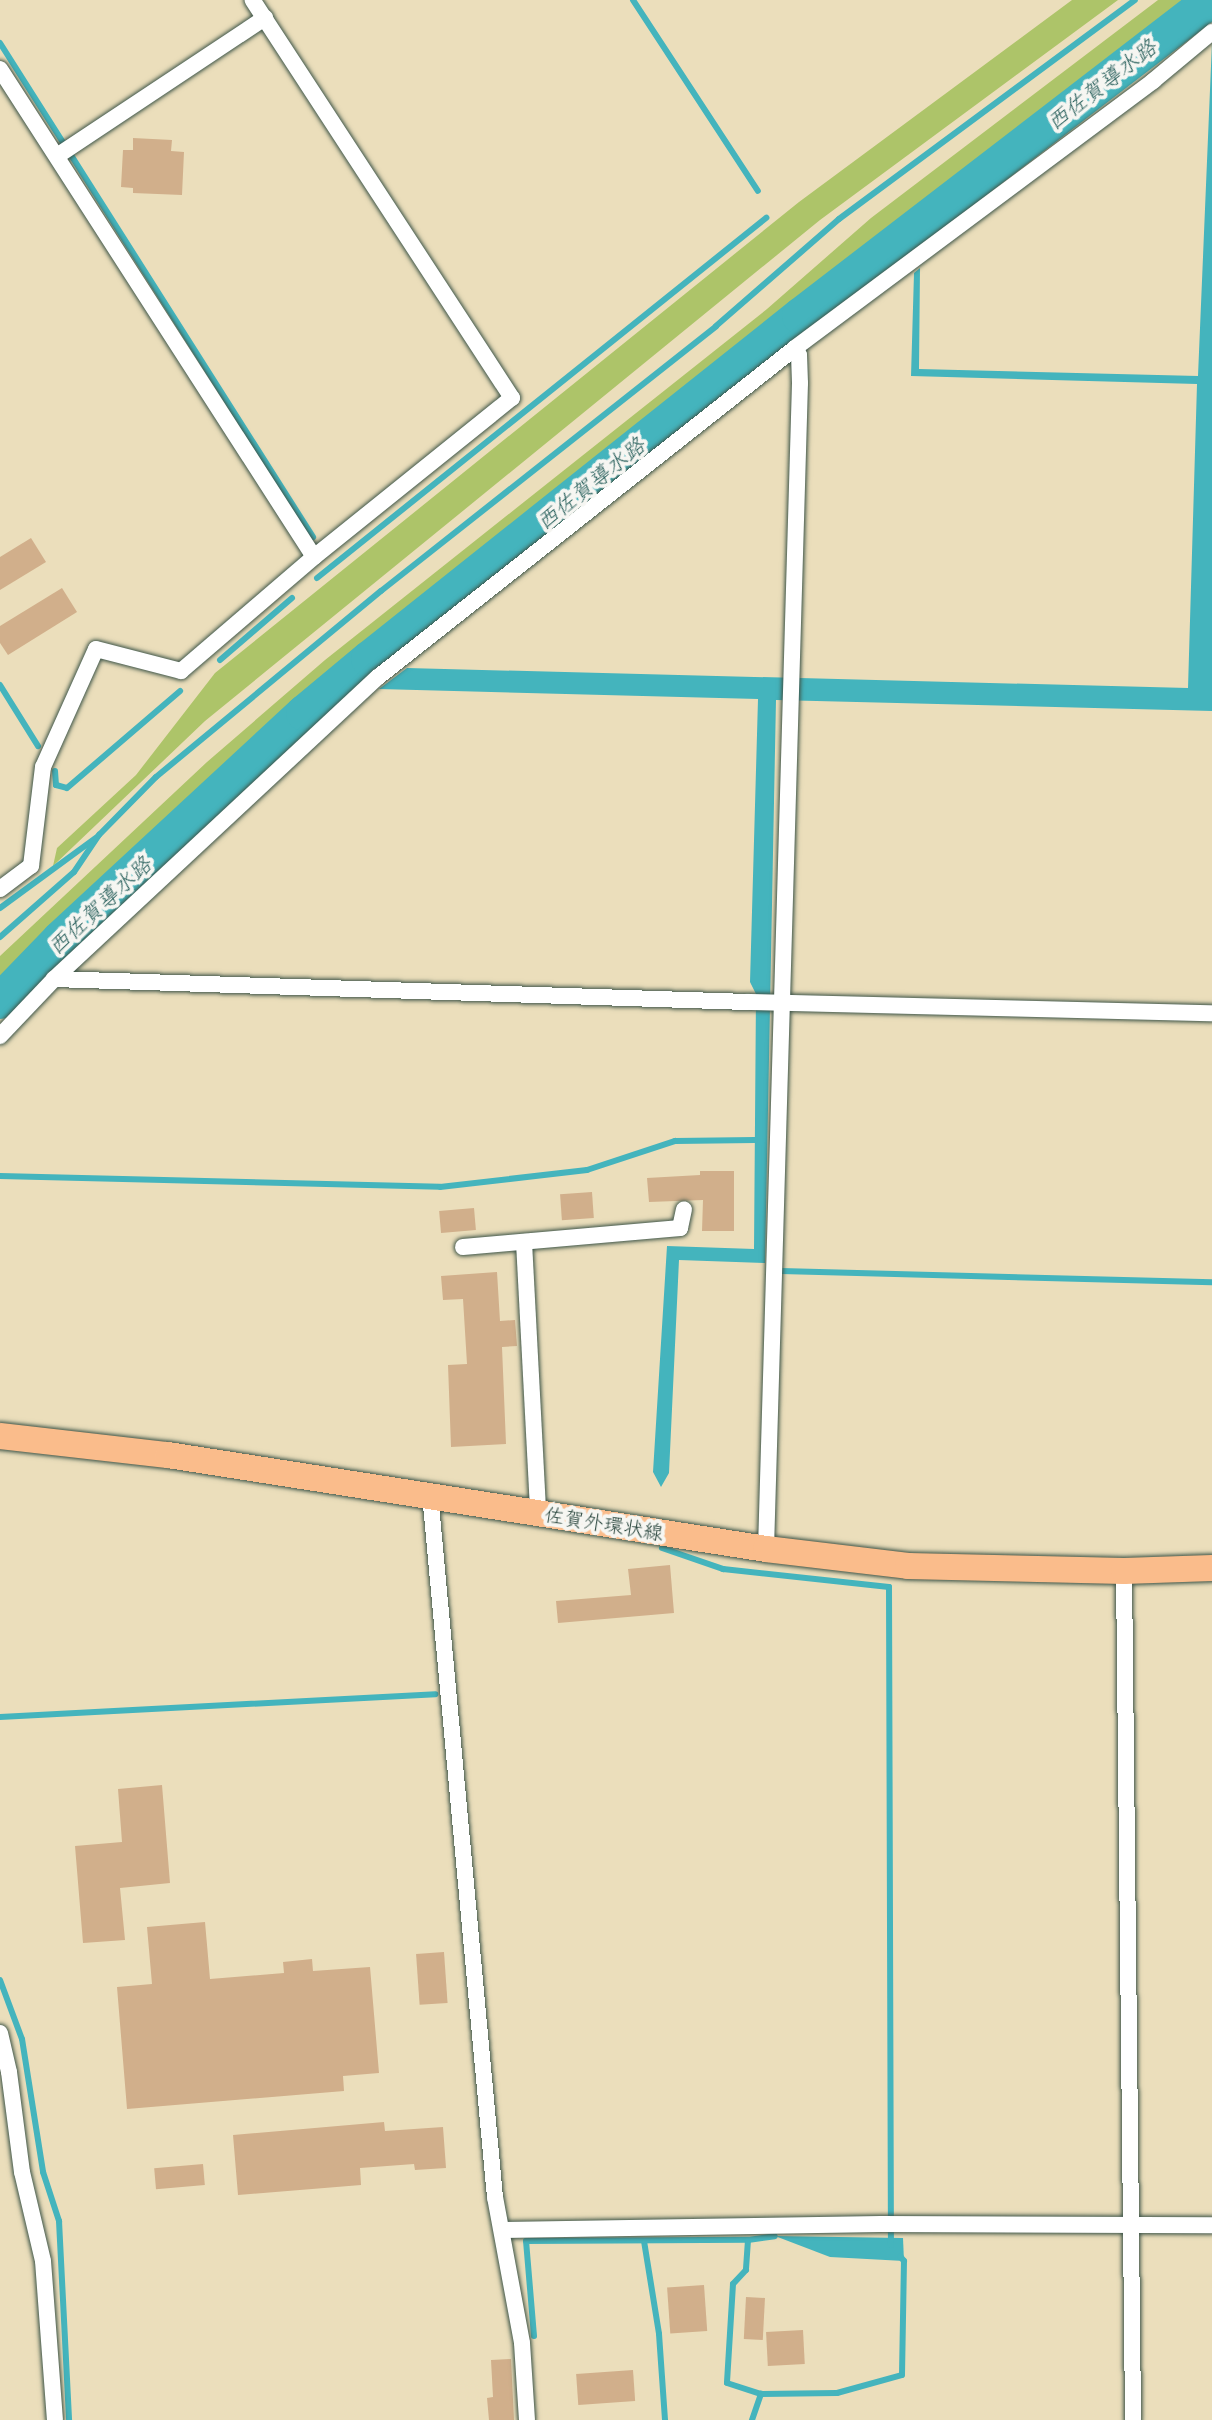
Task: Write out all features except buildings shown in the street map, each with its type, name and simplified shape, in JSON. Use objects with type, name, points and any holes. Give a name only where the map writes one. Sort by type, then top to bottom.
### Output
[{"type":"main road","name":"佐賀外環状線","points":[[0,1436],[168,1455],[766,1549],[908,1566],[1124,1571],[1212,1568]]},
{"type":"street","points":[[0,889],[31,866],[43,767],[96,649],[181,671],[314,557],[512,398],[253,0]]},
{"type":"street","points":[[57,156],[265,18]]},
{"type":"street","points":[[0,1036],[54,979],[378,677],[795,348],[1153,81],[1212,32]]},
{"type":"street","points":[[0,69],[314,557]]},
{"type":"street","points":[[766,1549],[800,383],[799,355],[795,348]]},
{"type":"street","points":[[54,979],[782,1003],[1212,1013]]},
{"type":"street","points":[[463,1247],[680,1228],[684,1209]]},
{"type":"street","points":[[524,1242],[538,1512]]},
{"type":"street","points":[[430,1494],[495,2197],[522,2343],[527,2420]]},
{"type":"street","points":[[1124,1571],[1133,2420]]},
{"type":"street","points":[[0,2033],[9,2072],[22,2172],[43,2261],[55,2420]]},
{"type":"street","points":[[503,2230],[881,2224],[1212,2225]]},
{"type":"green space","points":[[1072,0],[1118,0],[820,220],[205,721],[53,866],[57,848],[136,775],[215,673],[799,202]]},
{"type":"green space","points":[[1158,0],[1190,0],[316,681],[0,982],[0,956],[207,762],[325,660],[767,309],[871,218]]},
{"type":"water","points":[[1212,42],[1212,711],[776,700],[765,1263],[679,1260],[669,1473],[661,1487],[653,1472],[667,1246],[754,1249],[756,994],[750,982],[758,699],[379,689],[407,668],[1188,688],[1197,384],[911,376],[914,273],[920,268],[919,369],[1198,376]]},
{"type":"water","points":[[775,2236],[903,2238],[904,2261],[830,2257]]},
{"type":"waterway","points":[[633,0],[758,191]]},
{"type":"waterway","points":[[0,937],[74,872],[99,835],[156,777],[381,591],[716,326],[839,219],[1135,0]]},
{"type":"waterway","name":"西佐賀導水路","points":[[0,1001],[60,939],[304,713],[369,659],[800,316],[1211,0]]},
{"type":"waterway","points":[[0,43],[313,537]]},
{"type":"waterway","points":[[317,578],[766,218]]},
{"type":"waterway","points":[[220,660],[292,598]]},
{"type":"waterway","points":[[0,685],[38,746]]},
{"type":"waterway","points":[[55,771],[56,785],[67,788],[180,691]]},
{"type":"waterway","points":[[0,908],[97,837]]},
{"type":"waterway","points":[[0,1176],[440,1187],[587,1170],[675,1141],[755,1140]]},
{"type":"waterway","points":[[781,1271],[1212,1282]]},
{"type":"waterway","points":[[662,1548],[723,1569],[889,1587],[891,2245]]},
{"type":"waterway","points":[[0,1717],[435,1694]]},
{"type":"waterway","points":[[0,1980],[22,2039],[43,2172],[59,2221],[69,2420]]},
{"type":"waterway","points":[[534,2336],[526,2241],[748,2240],[775,2236]]},
{"type":"waterway","points":[[748,2240],[746,2270],[733,2284],[727,2383],[761,2394]]},
{"type":"waterway","points":[[644,2241],[659,2334],[665,2420]]},
{"type":"waterway","points":[[752,2420],[761,2394],[837,2393],[902,2375],[904,2261],[900,2256]]}]
